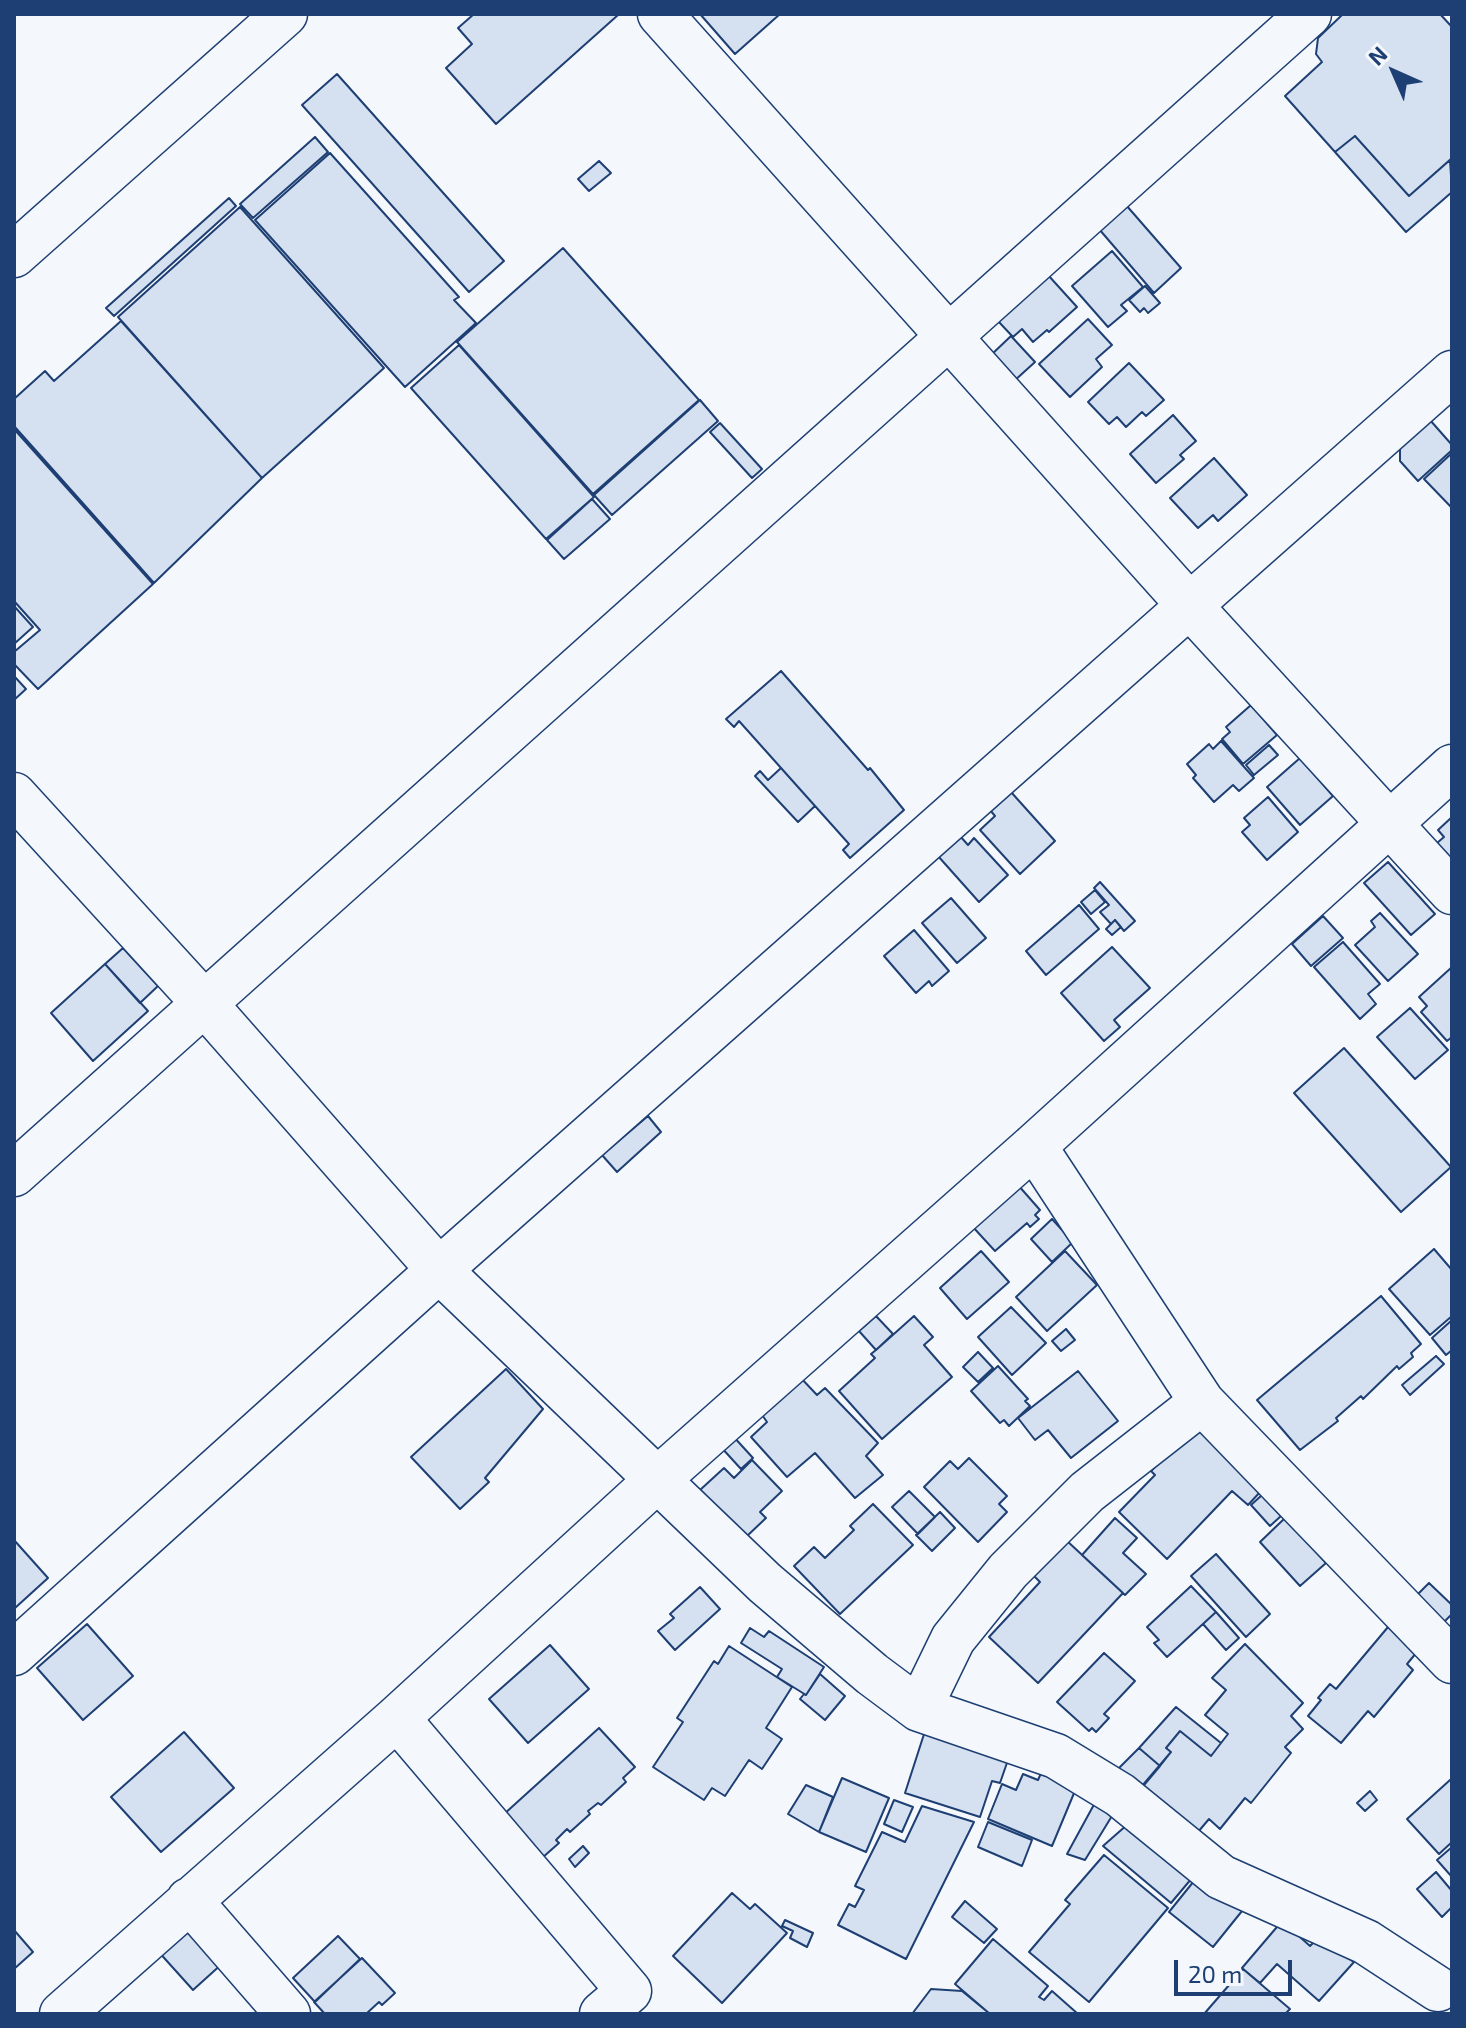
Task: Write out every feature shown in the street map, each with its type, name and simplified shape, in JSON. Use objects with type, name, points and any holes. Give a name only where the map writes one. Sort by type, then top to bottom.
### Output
[{"type":"street","points":[[14,255],[285,14]]},
{"type":"street","points":[[660,14],[1190,606],[1452,892]]},
{"type":"street","points":[[14,1174],[1309,14]]},
{"type":"street","points":[[14,1653],[439,1270],[1452,373]]},
{"type":"street","points":[[62,2014],[397,1718],[658,1479],[1034,1146],[1452,767]]},
{"type":"street","points":[[14,795],[204,1003],[439,1270],[765,1583],[872,1674],[919,1709],[1056,1756],[1120,1795],[1221,1877],[1366,1942],[1438,1988]]},
{"type":"street","points":[[1034,1146],[1202,1402],[1452,1661]]},
{"type":"street","points":[[919,1709],[953,1639],[1008,1571],[1087,1492],[1202,1402]]},
{"type":"street","points":[[397,1718],[629,1991],[602,2014]]},
{"type":"street","points":[[189,1900],[288,2014]]},
{"type":"building","points":[[474,14],[618,15],[496,124],[446,68],[472,44],[458,28]]},
{"type":"building","points":[[700,14],[780,14],[735,54]]},
{"type":"building","points":[[1343,14],[1440,14],[1452,27],[1452,158],[1409,196],[1355,136],[1335,152],[1285,96],[1322,62],[1316,54],[1318,38]]},
{"type":"building","points":[[337,74],[504,261],[469,292],[302,105]]},
{"type":"building","points":[[1355,136],[1409,196],[1450,160],[1452,192],[1406,232],[1335,152]]},
{"type":"building","points":[[315,137],[328,152],[253,218],[240,204]]},
{"type":"building","points":[[330,153],[459,297],[454,300],[476,323],[405,387],[255,220]]},
{"type":"building","points":[[599,161],[611,173],[589,191],[578,179]]},
{"type":"building","points":[[229,198],[236,206],[114,316],[106,308]]},
{"type":"building","points":[[1126,205],[1181,268],[1154,293],[1099,229]]},
{"type":"building","points":[[240,207],[384,368],[262,478],[118,317]]},
{"type":"building","points":[[563,248],[699,400],[593,494],[457,342]]},
{"type":"building","points":[[1112,251],[1143,287],[1121,305],[1127,311],[1108,327],[1072,286]]},
{"type":"building","points":[[1048,275],[1077,307],[1033,342],[1022,329],[1013,337],[998,321]]},
{"type":"building","points":[[1145,286],[1160,303],[1148,313],[1144,308],[1140,312],[1129,300]]},
{"type":"building","points":[[1088,319],[1112,345],[1096,359],[1102,367],[1070,397],[1039,364]]},
{"type":"building","points":[[121,321],[262,478],[154,583],[14,426],[14,399],[45,371],[54,381]]},
{"type":"building","points":[[1011,336],[1035,362],[1013,382],[990,356]]},
{"type":"building","points":[[459,345],[594,497],[546,539],[411,388]]},
{"type":"building","points":[[1129,363],[1164,400],[1146,416],[1142,412],[1126,427],[1117,417],[1109,424],[1088,402]]},
{"type":"building","points":[[700,400],[718,421],[612,515],[594,495]]},
{"type":"building","points":[[1173,415],[1196,441],[1180,455],[1184,459],[1156,483],[1130,454]]},
{"type":"building","points":[[1430,420],[1452,445],[1452,450],[1418,481],[1400,461],[1400,447]]},
{"type":"building","points":[[720,423],[762,469],[752,478],[710,432]]},
{"type":"building","points":[[14,429],[153,584],[38,689],[14,664],[14,652],[40,630],[14,601]]},
{"type":"building","points":[[1452,453],[1452,508],[1424,479]]},
{"type":"building","points":[[1214,458],[1247,495],[1218,521],[1213,515],[1198,528],[1170,498]]},
{"type":"building","points":[[592,499],[610,519],[564,559],[547,540]]},
{"type":"building","points":[[14,606],[33,627],[14,644]]},
{"type":"building","points":[[781,671],[904,810],[850,858],[843,850],[849,844],[739,721],[734,727],[726,719]]},
{"type":"building","points":[[14,676],[26,689],[14,700]]},
{"type":"building","points":[[1251,705],[1277,735],[1243,764],[1222,739],[1230,732],[1226,727]]},
{"type":"building","points":[[1221,741],[1254,778],[1239,791],[1233,785],[1214,802],[1193,778],[1196,775],[1187,764],[1209,744],[1213,749]]},
{"type":"building","points":[[1269,745],[1278,755],[1254,775],[1246,765]]},
{"type":"building","points":[[1300,758],[1333,796],[1300,825],[1267,787]]},
{"type":"building","points":[[781,768],[815,806],[798,822],[755,776],[760,771],[768,780]]},
{"type":"building","points":[[1011,792],[1055,841],[1020,874],[980,830],[995,816],[990,810]]},
{"type":"building","points":[[1268,797],[1298,832],[1267,860],[1242,832],[1250,825],[1244,818]]},
{"type":"building","points":[[1452,817],[1452,860],[1437,843],[1444,837],[1438,830]]},
{"type":"building","points":[[960,836],[968,845],[974,838],[1008,875],[979,902],[938,856]]},
{"type":"building","points":[[1388,862],[1435,914],[1411,935],[1364,883]]},
{"type":"building","points":[[1100,882],[1135,921],[1124,931],[1115,920],[1111,924],[1100,912],[1109,905],[1094,888]]},
{"type":"building","points":[[1095,890],[1105,902],[1091,914],[1081,902]]},
{"type":"building","points":[[951,898],[986,938],[957,963],[922,923]]},
{"type":"building","points":[[1079,905],[1099,929],[1046,975],[1026,951]]},
{"type":"building","points":[[1380,913],[1418,954],[1388,981],[1355,945],[1375,927],[1371,921]]},
{"type":"building","points":[[1323,916],[1343,938],[1311,966],[1292,944]]},
{"type":"building","points":[[1115,920],[1121,927],[1112,935],[1106,929]]},
{"type":"building","points":[[914,930],[949,971],[932,986],[929,981],[916,993],[884,956]]},
{"type":"building","points":[[1343,942],[1380,984],[1368,994],[1376,1004],[1360,1019],[1314,967]]},
{"type":"building","points":[[1112,947],[1150,988],[1114,1020],[1120,1027],[1104,1041],[1061,993]]},
{"type":"building","points":[[123,948],[158,986],[140,1003],[105,964]]},
{"type":"building","points":[[105,964],[148,1011],[93,1061],[51,1013]]},
{"type":"building","points":[[1452,967],[1452,1037],[1447,1041],[1421,1012],[1427,1006],[1419,997]]},
{"type":"building","points":[[1410,1008],[1448,1050],[1415,1079],[1377,1037]]},
{"type":"building","points":[[1344,1048],[1451,1167],[1401,1212],[1294,1093]]},
{"type":"building","points":[[648,1116],[661,1132],[617,1172],[602,1155]]},
{"type":"building","points":[[1018,1185],[1040,1210],[1035,1215],[1039,1219],[1030,1227],[1027,1223],[995,1251],[972,1226]]},
{"type":"building","points":[[1052,1219],[1073,1242],[1052,1262],[1031,1239]]},
{"type":"building","points":[[1434,1249],[1452,1270],[1452,1316],[1430,1335],[1389,1289]]},
{"type":"building","points":[[981,1251],[1009,1282],[967,1319],[940,1288]]},
{"type":"building","points":[[1065,1251],[1097,1285],[1047,1331],[1016,1297]]},
{"type":"building","points":[[1381,1296],[1421,1344],[1411,1353],[1413,1357],[1399,1369],[1397,1366],[1363,1399],[1361,1396],[1336,1418],[1338,1421],[1300,1450],[1257,1400]]},
{"type":"building","points":[[1011,1307],[1046,1343],[1012,1375],[978,1337]]},
{"type":"building","points":[[876,1316],[893,1334],[876,1350],[859,1331]]},
{"type":"building","points":[[914,1316],[933,1337],[924,1345],[952,1377],[882,1439],[839,1391],[875,1358],[871,1354]]},
{"type":"building","points":[[1452,1320],[1452,1350],[1446,1355],[1432,1338]]},
{"type":"building","points":[[1066,1329],[1075,1340],[1061,1351],[1052,1341]]},
{"type":"building","points":[[978,1352],[993,1368],[978,1382],[963,1367]]},
{"type":"building","points":[[1436,1356],[1444,1364],[1410,1395],[1402,1385]]},
{"type":"building","points":[[998,1366],[1028,1399],[1025,1401],[1030,1406],[1009,1426],[1004,1420],[1000,1423],[971,1391]]},
{"type":"building","points":[[506,1369],[543,1409],[485,1478],[489,1482],[460,1509],[411,1457]]},
{"type":"building","points":[[1078,1371],[1118,1421],[1071,1458],[1048,1430],[1035,1440],[1018,1418]]},
{"type":"building","points":[[799,1376],[817,1395],[825,1388],[878,1443],[866,1456],[883,1475],[855,1498],[815,1453],[787,1477],[751,1437],[767,1422],[760,1412]]},
{"type":"building","points":[[1202,1426],[1261,1491],[1248,1505],[1232,1491],[1167,1559],[1119,1512],[1155,1475],[1151,1471],[1180,1441],[1184,1444]]},
{"type":"building","points":[[732,1435],[753,1458],[741,1469],[720,1446]]},
{"type":"building","points":[[969,1458],[1007,1496],[999,1504],[1007,1512],[978,1542],[924,1487],[950,1461],[958,1469]]},
{"type":"building","points":[[752,1460],[782,1491],[760,1512],[766,1518],[746,1537],[700,1490],[724,1468],[734,1478]]},
{"type":"building","points":[[909,1491],[935,1517],[918,1534],[892,1507]]},
{"type":"building","points":[[1262,1495],[1281,1516],[1270,1526],[1251,1505]]},
{"type":"building","points":[[873,1504],[913,1545],[840,1614],[794,1566],[814,1547],[825,1558],[854,1530],[850,1526]]},
{"type":"building","points":[[940,1512],[955,1528],[932,1551],[916,1535]]},
{"type":"building","points":[[1115,1518],[1137,1538],[1123,1553],[1146,1574],[1125,1595],[1082,1555]]},
{"type":"building","points":[[1285,1518],[1326,1563],[1300,1586],[1260,1542]]},
{"type":"building","points":[[14,1540],[48,1578],[15,1608],[14,1607]]},
{"type":"building","points":[[1066,1540],[1123,1593],[1038,1683],[989,1637],[1040,1582],[1033,1575]]},
{"type":"building","points":[[1216,1554],[1270,1614],[1246,1637],[1191,1576]]},
{"type":"building","points":[[1429,1583],[1452,1605],[1452,1614],[1443,1623],[1416,1596]]},
{"type":"building","points":[[1191,1586],[1216,1612],[1167,1657],[1154,1643],[1159,1640],[1147,1627]]},
{"type":"building","points":[[700,1587],[720,1609],[675,1650],[658,1631],[674,1618],[670,1614]]},
{"type":"building","points":[[1216,1612],[1239,1638],[1226,1650],[1203,1624]]},
{"type":"building","points":[[87,1624],[133,1676],[83,1720],[37,1668]]},
{"type":"building","points":[[1388,1627],[1417,1652],[1407,1664],[1413,1670],[1374,1717],[1368,1711],[1341,1743],[1308,1716],[1330,1684],[1336,1689]]},
{"type":"building","points":[[750,1628],[764,1637],[769,1631],[824,1667],[806,1695],[777,1677],[782,1669],[741,1643]]},
{"type":"building","points":[[1245,1644],[1303,1703],[1291,1716],[1303,1729],[1285,1747],[1291,1753],[1251,1803],[1245,1798],[1220,1829],[1209,1819],[1198,1832],[1142,1786],[1171,1752],[1166,1748],[1180,1731],[1211,1756],[1228,1734],[1205,1715],[1226,1690],[1212,1678]]},
{"type":"building","points":[[550,1645],[589,1689],[528,1743],[489,1699]]},
{"type":"building","points":[[729,1646],[792,1687],[766,1728],[782,1739],[762,1769],[749,1760],[725,1796],[712,1788],[704,1800],[653,1767],[683,1722],[677,1718],[714,1661],[718,1664]]},
{"type":"building","points":[[1104,1653],[1135,1681],[1104,1714],[1109,1718],[1096,1732],[1092,1728],[1089,1731],[1057,1702]]},
{"type":"building","points":[[820,1674],[845,1696],[825,1720],[800,1699]]},
{"type":"building","points":[[1176,1707],[1221,1743],[1211,1756],[1180,1731],[1166,1748],[1171,1752],[1160,1766],[1139,1748]]},
{"type":"building","points":[[599,1728],[635,1767],[623,1778],[626,1782],[601,1805],[598,1803],[588,1811],[590,1814],[570,1832],[567,1829],[556,1840],[559,1843],[542,1858],[503,1815]]},
{"type":"building","points":[[925,1731],[1009,1757],[1000,1783],[992,1781],[980,1817],[905,1793]]},
{"type":"building","points":[[184,1732],[234,1788],[161,1852],[111,1797]]},
{"type":"building","points":[[1139,1748],[1160,1766],[1139,1791],[1117,1770]]},
{"type":"building","points":[[1042,1771],[1077,1786],[1052,1846],[988,1819],[1002,1784],[1016,1790],[1023,1774],[1038,1780]]},
{"type":"building","points":[[842,1778],[889,1798],[866,1852],[819,1832]]},
{"type":"building","points":[[1450,1780],[1452,1842],[1439,1854],[1407,1819]]},
{"type":"building","points":[[806,1785],[833,1797],[819,1832],[788,1814]]},
{"type":"building","points":[[1370,1791],[1377,1800],[1365,1811],[1357,1803]]},
{"type":"building","points":[[1097,1799],[1115,1811],[1085,1860],[1067,1854]]},
{"type":"building","points":[[894,1800],[913,1807],[902,1832],[884,1824]]},
{"type":"building","points":[[922,1806],[974,1822],[906,1959],[838,1925],[849,1904],[855,1907],[864,1890],[855,1886],[882,1832],[905,1842]]},
{"type":"building","points":[[988,1822],[1032,1840],[1022,1866],[978,1847]]},
{"type":"building","points":[[1128,1824],[1192,1878],[1171,1903],[1103,1846]]},
{"type":"building","points":[[583,1846],[589,1853],[575,1867],[569,1859]]},
{"type":"building","points":[[1452,1847],[1452,1877],[1437,1860]]},
{"type":"building","points":[[1104,1855],[1168,1908],[1089,2002],[1029,1952],[1070,1904],[1065,1900]]},
{"type":"building","points":[[1436,1872],[1452,1891],[1452,1907],[1442,1917],[1417,1889]]},
{"type":"building","points":[[1198,1876],[1242,1911],[1213,1947],[1169,1912]]},
{"type":"building","points":[[732,1893],[750,1909],[755,1904],[787,1933],[722,2003],[673,1956]]},
{"type":"building","points":[[965,1901],[997,1929],[984,1943],[952,1917]]},
{"type":"building","points":[[785,1920],[813,1933],[807,1947],[790,1938],[793,1931],[782,1926]]},
{"type":"building","points":[[1282,1921],[1310,1946],[1317,1939],[1354,1962],[1319,2001],[1277,1964],[1260,1983],[1242,1968]]},
{"type":"building","points":[[14,1930],[33,1952],[14,1969]]},
{"type":"building","points":[[178,1932],[198,1933],[224,1962],[193,1990],[157,1950]]},
{"type":"building","points":[[338,1936],[360,1959],[315,2002],[293,1978]]},
{"type":"building","points":[[993,1939],[1048,1986],[1039,1997],[1044,2000],[1052,1991],[1078,2014],[990,2014],[955,1984]]},
{"type":"building","points":[[362,1958],[395,1993],[366,2014],[325,2014],[314,2002]]},
{"type":"building","points":[[1243,1969],[1290,2009],[1285,2014],[1204,2014]]},
{"type":"building","points":[[931,1989],[962,1991],[990,2014],[912,2014]]}]
